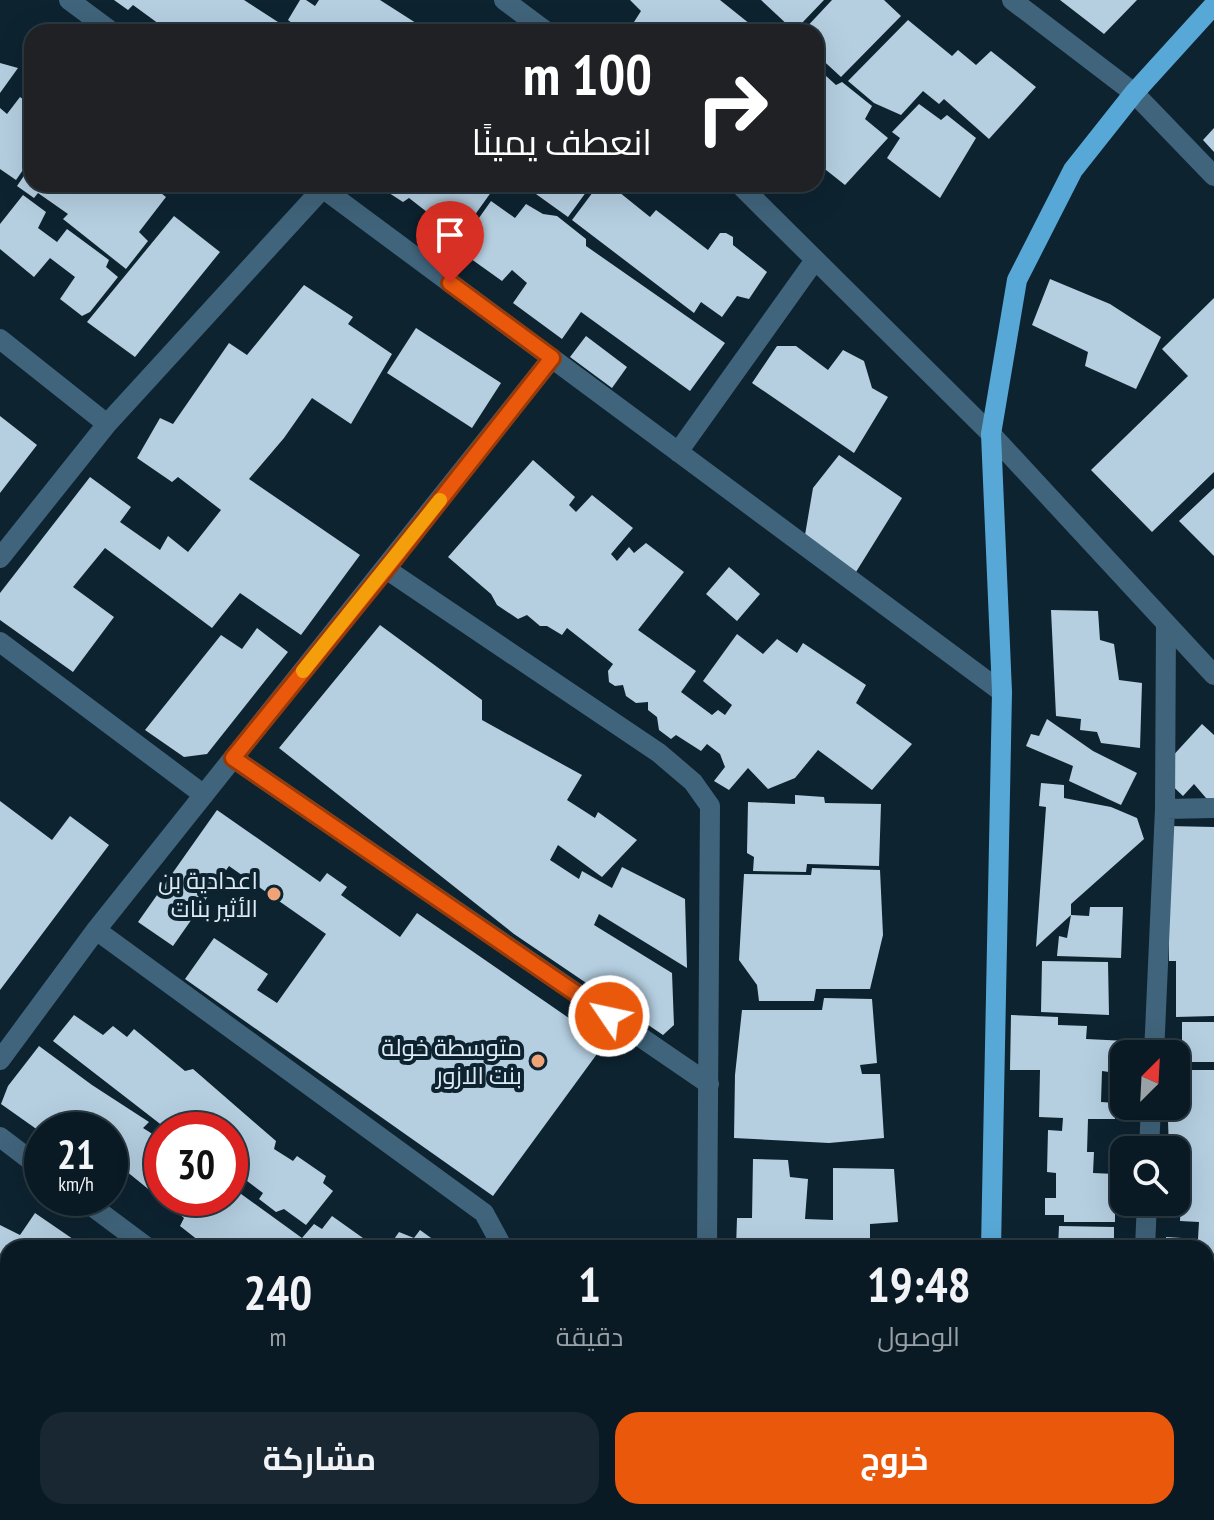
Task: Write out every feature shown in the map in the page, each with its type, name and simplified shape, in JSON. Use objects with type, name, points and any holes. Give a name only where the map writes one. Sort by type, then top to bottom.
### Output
[{"type":"main road","points":[[991,1240],[1002,692],[991,434],[1017,280],[1073,170],[1134,93],[1214,5]]},
{"type":"street","points":[[69,0],[101,24]]},
{"type":"street","points":[[504,0],[536,24]]},
{"type":"street","points":[[1012,0],[1134,93],[1214,176]]},
{"type":"street","points":[[0,558],[107,424],[315,192]]},
{"type":"street","points":[[328,192],[1002,692]]},
{"type":"street","points":[[747,192],[991,434],[1214,675]]},
{"type":"street","points":[[678,452],[815,260]]},
{"type":"street","points":[[0,339],[107,424]]},
{"type":"street","points":[[0,1060],[96,930],[552,358]]},
{"type":"street","points":[[386,569],[659,753],[693,782],[710,806],[707,1240]]},
{"type":"street","points":[[1155,1040],[1165,809],[1166,623]]},
{"type":"street","points":[[0,642],[204,795]]},
{"type":"street","points":[[233,758],[709,1084]]},
{"type":"street","points":[[1165,809],[1214,808]]},
{"type":"street","points":[[96,930],[484,1213],[499,1240]]},
{"type":"street","points":[[0,1137],[24,1155]]},
{"type":"street","points":[[105,1216],[137,1240]]},
{"type":"street","points":[[1145,1240],[1146,1216]]},
{"type":"building","points":[[114,0],[244,0],[278,22],[159,24],[133,5],[128,10]]},
{"type":"building","points":[[300,0],[315,6],[319,0],[380,0],[418,24],[293,24],[288,20]]},
{"type":"building","points":[[630,0],[720,0],[750,24],[636,24],[634,22],[641,11]]},
{"type":"building","points":[[761,0],[824,0],[801,24],[787,24]]},
{"type":"building","points":[[832,0],[884,0],[901,16],[841,77],[824,61],[824,24],[810,24]]},
{"type":"building","points":[[1060,0],[1137,0],[1104,34]]},
{"type":"building","points":[[908,20],[952,56],[958,50],[976,65],[991,51],[1036,87],[989,139],[944,99],[939,104],[923,91],[901,115],[874,103],[848,81]]},
{"type":"building","points":[[0,63],[18,68],[0,93]]},
{"type":"building","points":[[824,74],[836,85],[842,82],[872,106],[865,119],[888,138],[845,185],[824,168]]},
{"type":"building","points":[[20,97],[24,100],[24,168],[16,180],[0,169],[0,108],[7,114]]},
{"type":"building","points":[[919,104],[941,120],[947,115],[976,138],[940,198],[887,158],[900,138],[892,132]]},
{"type":"building","points":[[1214,128],[1214,152],[1203,140]]},
{"type":"building","points":[[24,176],[24,191],[17,186]]},
{"type":"building","points":[[26,192],[159,192],[166,197],[139,232],[148,241],[126,269],[63,219],[68,214],[38,193],[34,198]]},
{"type":"building","points":[[387,192],[491,192],[459,237],[409,198],[403,202]]},
{"type":"building","points":[[533,192],[586,192],[568,217]]},
{"type":"building","points":[[593,192],[619,192],[650,217],[656,210],[708,250],[720,233],[726,233],[733,237],[733,245],[767,272],[749,299],[737,296],[722,317],[701,302],[694,313],[572,220]]},
{"type":"building","points":[[23,195],[46,212],[38,228],[57,242],[67,229],[109,260],[106,267],[118,277],[90,312],[82,316],[60,299],[75,277],[50,258],[34,277],[0,249],[0,224]]},
{"type":"building","points":[[491,201],[515,218],[526,204],[543,214],[557,216],[586,239],[586,246],[725,343],[690,391],[581,312],[562,339],[513,303],[527,283],[512,270],[502,281],[467,256],[464,239]]},
{"type":"building","points":[[174,216],[220,252],[135,357],[87,322]]},
{"type":"building","points":[[1050,279],[1110,304],[1161,337],[1136,389],[1085,366],[1088,352],[1032,325]]},
{"type":"building","points":[[304,285],[353,317],[348,324],[392,354],[351,424],[312,398],[284,438],[249,479],[360,555],[301,635],[240,593],[212,628],[105,548],[73,587],[114,617],[73,672],[0,620],[0,593],[90,477],[131,507],[120,522],[160,550],[168,536],[188,552],[221,510],[178,477],[172,482],[137,458],[160,418],[173,424],[229,343],[247,355]]},
{"type":"building","points":[[1214,298],[1214,472],[1152,532],[1091,470],[1188,376],[1162,349]]},
{"type":"building","points":[[416,328],[501,383],[472,428],[387,373]]},
{"type":"building","points":[[586,336],[627,367],[612,388],[570,357]]},
{"type":"building","points":[[777,346],[796,346],[828,370],[843,350],[864,361],[872,388],[888,397],[854,453],[752,383]]},
{"type":"building","points":[[0,416],[37,445],[0,493]]},
{"type":"building","points":[[839,455],[902,498],[856,572],[805,535],[813,488]]},
{"type":"building","points":[[533,460],[575,497],[569,505],[576,512],[592,495],[633,528],[611,554],[617,561],[629,547],[634,553],[646,543],[684,572],[638,630],[696,671],[681,692],[712,715],[718,710],[725,715],[732,705],[703,681],[737,634],[763,654],[777,639],[797,653],[803,643],[866,685],[856,703],[912,744],[872,790],[818,750],[795,778],[768,789],[748,768],[729,790],[714,781],[725,767],[720,754],[707,744],[701,751],[676,735],[671,739],[659,730],[657,717],[648,710],[648,702],[636,703],[626,696],[623,685],[615,686],[609,682],[608,671],[613,664],[567,628],[562,635],[547,626],[540,626],[527,615],[518,619],[497,605],[491,594],[448,557]]},
{"type":"building","points":[[1214,488],[1214,556],[1179,521]]},
{"type":"building","points":[[729,567],[760,594],[737,621],[706,594]]},
{"type":"building","points":[[1051,610],[1098,611],[1100,640],[1114,644],[1119,680],[1142,683],[1140,748],[1101,743],[1097,732],[1080,730],[1081,719],[1056,716]]},
{"type":"building","points":[[380,625],[482,700],[482,720],[582,775],[567,800],[595,818],[598,812],[637,840],[602,877],[558,845],[550,860],[579,879],[582,871],[612,888],[622,867],[685,899],[687,968],[599,914],[594,925],[672,973],[674,1025],[663,1035],[514,934],[279,748]]},
{"type":"building","points":[[257,628],[288,652],[207,754],[184,757],[145,730],[221,635],[242,649]]},
{"type":"building","points":[[1047,719],[1093,751],[1137,773],[1121,805],[1069,781],[1073,766],[1026,746],[1031,734],[1039,736]]},
{"type":"building","points":[[1202,724],[1214,735],[1214,800],[1206,798],[1194,784],[1183,796],[1158,772]]},
{"type":"building","points":[[1041,783],[1064,785],[1064,798],[1111,807],[1137,818],[1144,839],[1071,904],[1071,915],[1036,947],[1046,807],[1039,806]]},
{"type":"building","points":[[795,795],[824,797],[825,803],[881,804],[879,866],[807,864],[806,872],[753,871],[754,857],[747,853],[748,802],[795,804]]},
{"type":"building","points":[[0,801],[52,840],[70,816],[109,845],[0,990]]},
{"type":"building","points":[[217,810],[320,882],[327,873],[347,887],[341,895],[400,937],[417,913],[605,1043],[493,1196],[185,979],[214,938],[268,974],[257,990],[277,1003],[326,934],[229,866],[173,946],[138,922]]},
{"type":"building","points":[[1168,826],[1214,827],[1214,1016],[1176,1017],[1176,961],[1169,961]]},
{"type":"building","points":[[812,868],[880,870],[883,935],[870,989],[816,989],[814,1001],[759,1001],[757,985],[739,960],[744,874],[811,875]]},
{"type":"building","points":[[1090,907],[1123,907],[1121,958],[1057,956],[1059,936],[1067,938],[1071,915],[1089,916]]},
{"type":"building","points":[[1042,961],[1108,962],[1109,1015],[1041,1012]]},
{"type":"building","points":[[824,998],[872,999],[877,1063],[860,1065],[862,1074],[880,1074],[884,1138],[829,1143],[734,1138],[735,1075],[742,1010],[822,1010]]},
{"type":"building","points":[[74,1015],[103,1035],[113,1026],[127,1037],[134,1029],[185,1071],[193,1069],[243,1112],[145,1112],[53,1041]]},
{"type":"building","points":[[1011,1015],[1058,1017],[1058,1025],[1087,1026],[1086,1039],[1110,1040],[1110,1072],[1102,1071],[1101,1102],[1110,1103],[1110,1119],[1088,1119],[1087,1152],[1094,1152],[1093,1173],[1110,1174],[1110,1216],[1115,1216],[1115,1222],[1064,1222],[1064,1215],[1045,1215],[1045,1198],[1056,1198],[1056,1173],[1047,1172],[1048,1130],[1062,1131],[1063,1118],[1039,1117],[1040,1070],[1010,1070]]},
{"type":"building","points":[[1182,1022],[1214,1022],[1214,1062],[1190,1062],[1190,1040],[1182,1040]]},
{"type":"building","points":[[39,1046],[144,1119],[144,1186],[128,1173],[128,1112],[24,1112],[24,1120],[1,1104],[8,1086]]},
{"type":"building","points":[[1190,1070],[1214,1070],[1214,1240],[1166,1240],[1166,1237],[1198,1239],[1199,1222],[1180,1221],[1180,1216],[1190,1216],[1190,1136],[1169,1136],[1168,1121],[1154,1121],[1190,1120]]},
{"type":"building","points":[[248,1117],[276,1141],[274,1149],[293,1161],[297,1156],[326,1176],[323,1183],[333,1191],[306,1225],[284,1209],[276,1212],[259,1199],[263,1193],[248,1182]]},
{"type":"building","points":[[753,1159],[788,1160],[790,1177],[808,1179],[805,1219],[833,1220],[833,1168],[894,1169],[898,1222],[870,1224],[870,1240],[736,1240],[737,1218],[752,1218]]},
{"type":"building","points":[[248,1199],[302,1238],[314,1224],[322,1229],[332,1216],[366,1240],[198,1240],[180,1226],[184,1218],[182,1216],[248,1216]]},
{"type":"building","points":[[33,1216],[39,1216],[74,1240],[0,1240],[0,1225],[20,1235]]},
{"type":"building","points":[[1059,1226],[1114,1227],[1114,1240],[1058,1240]]},
{"type":"building","points":[[420,1230],[434,1240],[394,1240],[399,1232],[414,1238]]},
{"type":"slow traffic","points":[[303,671],[440,500]]},
{"type":"place","name":"اعدادية بن الأثير بنات","points":[[274,894]]},
{"type":"place","name":"متوسطة خولة بنت الازور","points":[[538,1061]]},
{"type":"route","points":[[450,283],[552,358],[233,758],[609,1016]]}]
